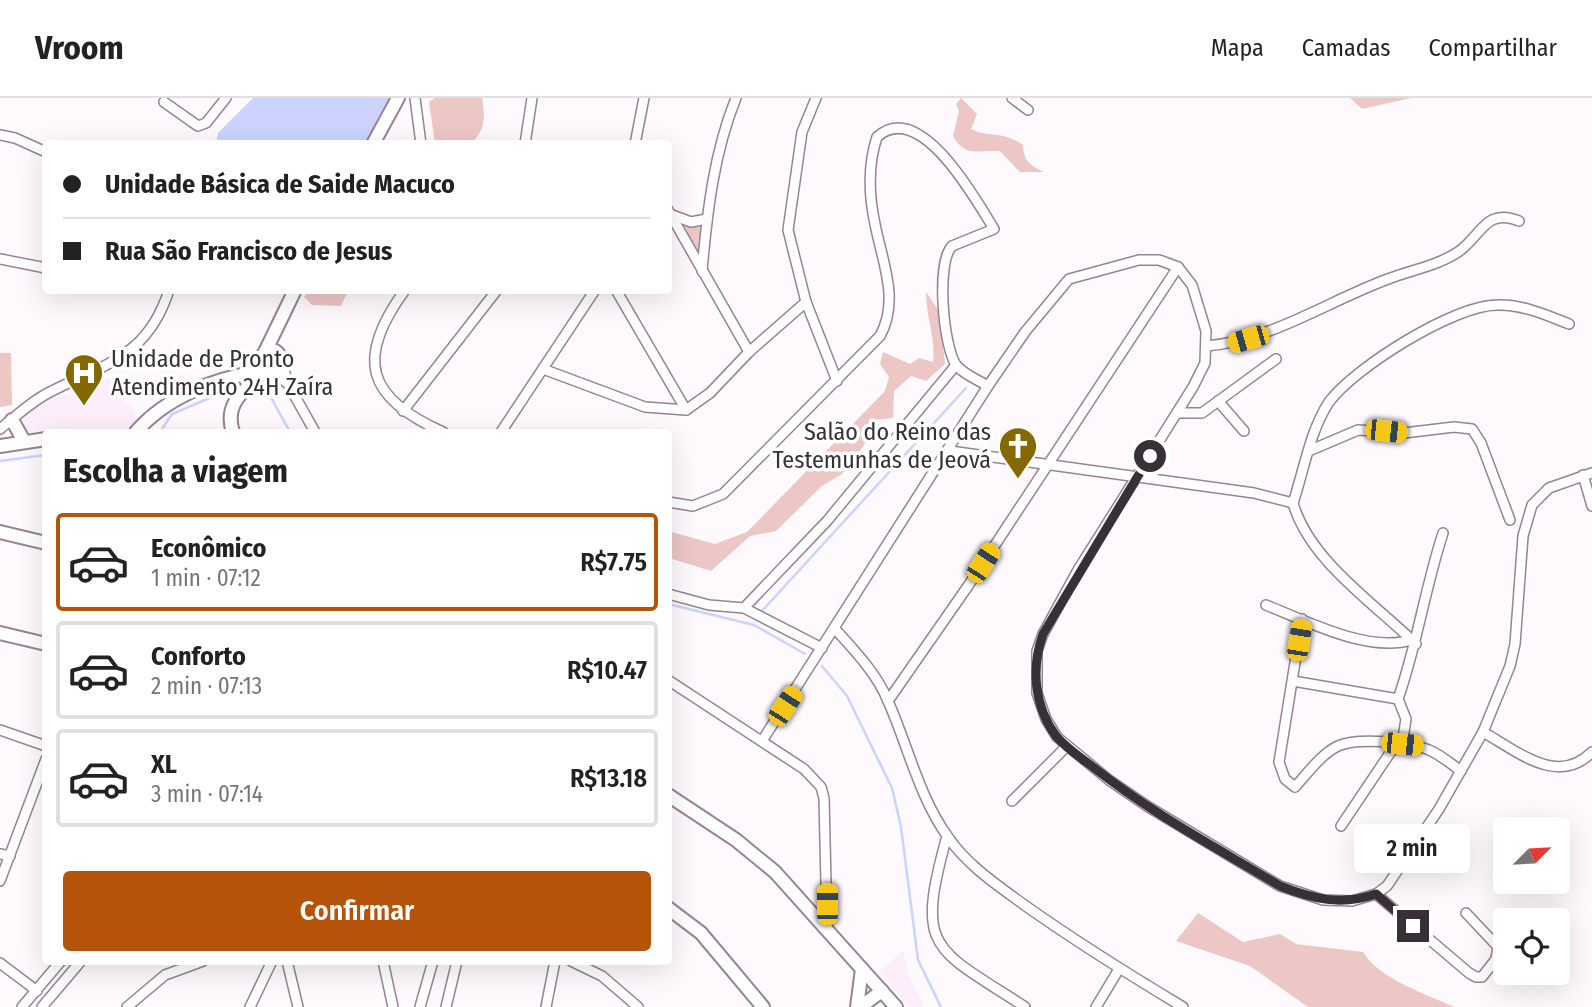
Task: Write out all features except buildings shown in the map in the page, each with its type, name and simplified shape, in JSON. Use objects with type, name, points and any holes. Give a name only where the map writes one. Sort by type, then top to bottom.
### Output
[{"type":"street","points":[[164,102],[198,126],[206,123],[226,98]]},
{"type":"street","points":[[375,140],[398,98]]},
{"type":"street","points":[[415,98],[420,140]]},
{"type":"street","points":[[526,140],[531,98]]},
{"type":"street","points":[[636,140],[644,98]]},
{"type":"street","points":[[702,271],[707,219],[725,125],[736,98]]},
{"type":"street","points":[[816,98],[802,132],[788,226],[806,302],[837,381]]},
{"type":"street","points":[[1012,98],[1028,110]]},
{"type":"street","points":[[672,503],[693,506],[723,494],[877,340],[887,320],[888,281],[874,224],[871,167],[877,137],[884,130],[898,126],[918,132],[931,141],[965,183],[994,229],[960,241],[944,256],[948,335],[956,365],[988,386]]},
{"type":"street","points":[[0,135],[15,138],[42,150]]},
{"type":"street","points":[[672,214],[691,222],[707,219]]},
{"type":"street","points":[[672,217],[749,352]]},
{"type":"street","points":[[1207,346],[1248,339],[1388,279],[1444,260],[1462,250],[1492,219],[1508,217],[1519,221]]},
{"type":"street","points":[[0,259],[42,267]]},
{"type":"street","points":[[762,741],[950,451],[988,386],[1025,332],[1069,279],[1139,260],[1159,260],[1178,267],[1192,285],[1200,306],[1207,346],[1202,371],[1079,570],[1043,634],[1037,651],[1035,680],[1041,706],[1057,737],[1066,746],[1147,806],[1280,886],[1313,898],[1341,902],[1376,894],[1396,877],[1483,732],[1510,666],[1515,644],[1523,536],[1532,505],[1549,488],[1588,474],[1592,506]]},
{"type":"street","points":[[888,701],[1178,267]]},
{"type":"street","points":[[0,429],[50,392],[109,365],[134,350],[159,317],[168,294]]},
{"type":"street","points":[[232,429],[229,415],[233,402],[270,361],[282,315],[293,294]]},
{"type":"street","points":[[403,294],[377,336],[373,363],[375,375],[384,390],[404,411],[437,429]]},
{"type":"street","points":[[404,411],[494,294]]},
{"type":"street","points":[[502,429],[592,294]]},
{"type":"street","points":[[617,294],[686,410]]},
{"type":"street","points":[[543,369],[645,407],[686,410],[710,393],[749,352],[806,302]]},
{"type":"street","points":[[1414,642],[1315,548],[1299,522],[1293,503],[1322,415],[1350,380],[1426,330],[1454,315],[1480,307],[1511,305],[1569,324]]},
{"type":"street","points":[[1177,413],[1196,415],[1276,359]]},
{"type":"street","points":[[139,429],[148,418],[176,398],[249,373],[270,361]]},
{"type":"street","points":[[270,361],[288,384],[313,429]]},
{"type":"street","points":[[270,361],[288,384]]},
{"type":"street","points":[[744,608],[827,521],[956,365]]},
{"type":"street","points":[[1218,401],[1244,431]]},
{"type":"street","points":[[12,420],[24,441]]},
{"type":"street","points":[[1311,450],[1358,430],[1404,433],[1454,427],[1472,429],[1481,443],[1510,520]]},
{"type":"street","points":[[0,446],[42,439]]},
{"type":"street","points":[[950,451],[1254,493],[1293,503]]},
{"type":"street","points":[[0,532],[42,542]]},
{"type":"street","points":[[1341,826],[1399,744],[1406,719],[1398,699],[1430,571],[1443,533]]},
{"type":"street","points":[[672,595],[744,608],[822,648]]},
{"type":"street","points":[[1266,605],[1349,638],[1398,644],[1414,642]]},
{"type":"street","points":[[1303,620],[1279,762],[1284,779],[1295,787],[1322,758],[1340,745],[1366,742],[1399,744],[1429,750],[1461,771]]},
{"type":"street","points":[[835,629],[867,666],[888,701],[901,739],[947,836],[997,885],[1119,969],[1183,1007]]},
{"type":"street","points":[[0,633],[42,643]]},
{"type":"street","points":[[1293,681],[1398,699]]},
{"type":"street","points":[[672,683],[804,769],[821,787],[827,857],[827,928]]},
{"type":"street","points":[[0,730],[42,745]]},
{"type":"street","points":[[1483,732],[1545,766],[1568,768],[1592,752]]},
{"type":"street","points":[[1012,801],[1066,746]]},
{"type":"street","points":[[0,881],[42,771]]},
{"type":"street","points":[[672,798],[755,854],[827,928],[896,1007]]},
{"type":"street","points":[[947,836],[931,915],[937,940],[949,957],[1025,1007]]},
{"type":"street","points":[[0,854],[10,856]]},
{"type":"street","points":[[1376,894],[1469,973],[1482,977],[1496,959],[1498,947],[1466,913]]},
{"type":"street","points":[[672,911],[701,933],[763,1007]]},
{"type":"street","points":[[0,963],[37,991]]},
{"type":"street","points":[[22,1007],[58,965]]},
{"type":"street","points":[[42,1007],[78,965]]},
{"type":"street","points":[[127,1007],[151,984],[178,965]]},
{"type":"street","points":[[250,1007],[270,965]]},
{"type":"street","points":[[288,965],[298,1007]]},
{"type":"street","points":[[384,965],[393,1007]]},
{"type":"street","points":[[420,1007],[432,965]]},
{"type":"street","points":[[446,1007],[456,965]]},
{"type":"street","points":[[546,1007],[554,965]]},
{"type":"street","points":[[579,965],[602,976],[638,1007]]},
{"type":"street","points":[[859,1007],[862,969]]},
{"type":"street","points":[[1096,1007],[1119,969]]},
{"type":"street","points":[[859,1007],[882,991]]},
{"type":"shaded area","points":[[435,98],[482,98],[484,111],[480,132],[474,140],[435,140],[429,102]]},
{"type":"shaded area","points":[[961,98],[977,114],[971,129],[1015,140],[1023,145],[1028,162],[1044,172],[1020,172],[1000,151],[973,151],[962,147],[953,136],[959,111],[956,104]]},
{"type":"shaded area","points":[[1350,98],[1411,98],[1362,109]]},
{"type":"shaded area","points":[[700,223],[700,260],[685,227]]},
{"type":"shaded area","points":[[926,292],[939,311],[945,364],[926,381],[911,376],[894,391],[893,418],[875,420],[864,445],[842,474],[822,486],[776,531],[750,536],[711,571],[672,559],[672,532],[715,544],[747,532],[885,391],[889,377],[880,364],[883,352],[910,364],[919,358],[933,362]]},
{"type":"shaded area","points":[[306,294],[347,294],[341,306],[312,305],[304,297]]},
{"type":"shaded area","points":[[0,353],[11,353],[12,405],[0,407]]},
{"type":"shaded area","name":"Unidade de Pronto Atendimento 24H Zaíra","points":[[114,378],[123,403],[131,404],[139,423],[131,429],[42,429],[30,432],[18,420],[29,410],[62,395],[76,395],[101,380]]},
{"type":"shaded area","points":[[1198,913],[1243,942],[1280,934],[1296,944],[1363,952],[1371,962],[1392,978],[1454,1007],[1308,1007],[1250,966],[1176,941]]},
{"type":"shaded area","points":[[903,950],[909,976],[924,1007],[910,1007],[879,973]]},
{"type":"water","points":[[253,98],[393,98],[370,140],[217,140],[218,133]]},
{"type":"waterway","points":[[264,385],[288,429]]},
{"type":"waterway","points":[[762,611],[966,388]]},
{"type":"waterway","points":[[162,429],[172,414],[226,391]]},
{"type":"waterway","points":[[0,461],[42,456]]},
{"type":"waterway","points":[[672,605],[754,625],[805,654]]},
{"type":"waterway","points":[[822,666],[847,696],[892,788],[901,827],[918,960],[941,1007]]},
{"type":"place","name":"Unidade de Pronto Atendimento 24H Zaíra","points":[[84,407]]},
{"type":"place","name":"Salão do Reino das Testemunhas de Jeová","points":[[1018,480]]},
{"type":"route","points":[[1150,456],[1079,570],[1043,634],[1037,651],[1035,680],[1046,719],[1057,737],[1109,779],[1147,806],[1280,886],[1302,895],[1341,902],[1376,894],[1413,926]]}]
